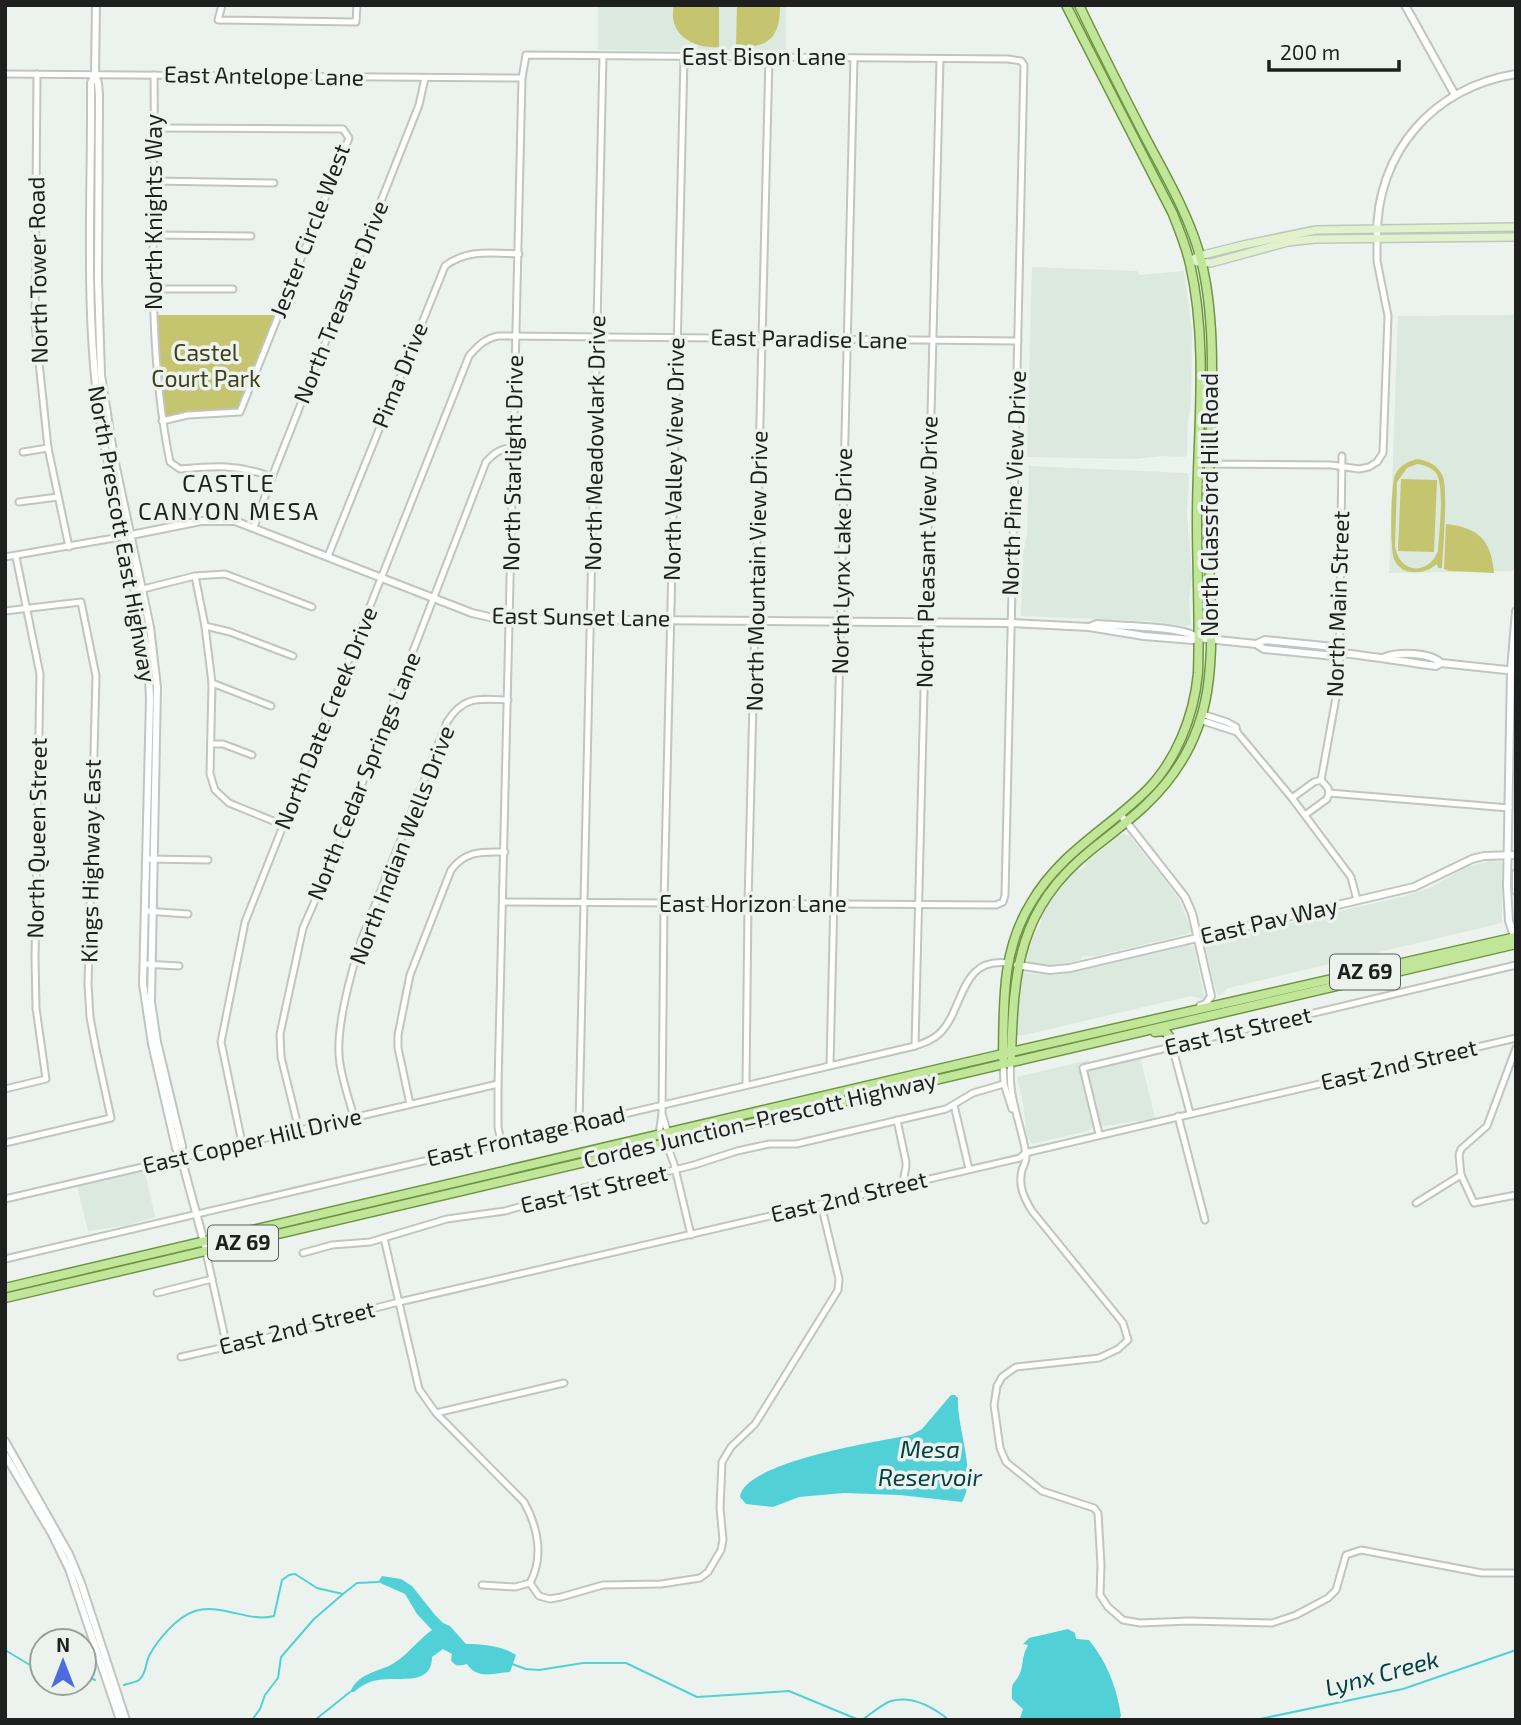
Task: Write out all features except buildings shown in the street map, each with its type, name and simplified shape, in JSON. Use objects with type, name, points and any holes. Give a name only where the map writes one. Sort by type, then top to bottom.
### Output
[{"type":"main road","name":"North Glassford Hill Road","points":[[1013,964],[1019,928],[1029,905],[1055,868],[1157,779],[1178,745],[1195,697],[1198,673],[1199,316],[1190,261],[1172,214],[1066,5]]},
{"type":"main road","name":"North Glassford Hill Road","points":[[1013,964],[1039,907],[1053,887],[1077,862],[1158,794],[1170,779],[1190,746],[1201,717],[1208,685],[1211,336],[1200,259],[1178,201],[1079,5]]},
{"type":"main road","points":[[1190,261],[1330,229],[1516,227]]},
{"type":"main road","points":[[1287,239],[1516,237]]},
{"type":"main road","name":"Cordes Junction–Prescott Highway","points":[[5,1288],[1007,1053],[1515,940]]},
{"type":"main road","name":"Cordes Junction–Prescott Highway","points":[[5,1298],[1007,1064],[1515,940]]},
{"type":"main road","points":[[1007,1053],[1014,993],[1010,986],[1013,964]]},
{"type":"main road","points":[[1007,1064],[1004,984],[1013,964]]},
{"type":"main road","points":[[1094,1043],[1112,1042],[1160,1031],[1170,1036],[1172,1046]]},
{"type":"street","name":"North Prescott East Highway","points":[[96,5],[95,75],[91,83],[94,234],[91,336],[148,655],[153,726],[147,1018],[176,1148],[181,1157],[203,1240],[227,1347]]},
{"type":"street","points":[[222,5],[218,20],[356,22],[357,5]]},
{"type":"street","points":[[1405,5],[1455,95]]},
{"type":"street","name":"East Bison Lane","points":[[522,78],[526,55],[1008,59],[1021,61],[1024,65]]},
{"type":"street","name":"North Meadowlark Drive","points":[[579,1124],[603,56]]},
{"type":"street","name":"North Valley View Drive","points":[[658,1135],[662,1114],[664,903],[684,57]]},
{"type":"street","name":"North Mountain View Drive","points":[[746,1084],[769,57]]},
{"type":"street","name":"North Lynx Lake Drive","points":[[830,1065],[854,58]]},
{"type":"street","name":"North Pleasant View Drive","points":[[915,1046],[940,59]]},
{"type":"street","name":"North Pine View Drive","points":[[1003,902],[1024,65]]},
{"type":"street","name":"East Antelope Lane","points":[[5,74],[522,78]]},
{"type":"street","name":"North Tower Road","points":[[37,74],[35,324],[48,448],[69,547]]},
{"type":"street","points":[[1198,464],[1331,465],[1342,468],[1369,467],[1377,462],[1383,453],[1388,316],[1377,261],[1377,228],[1384,184],[1401,147],[1421,122],[1455,95],[1486,81],[1516,74]]},
{"type":"street","name":"North Knights Way","points":[[154,75],[153,289],[157,385],[170,462],[180,469],[227,466],[248,468],[272,477]]},
{"type":"street","name":"North Treasure Drive","points":[[254,527],[419,105],[425,78]]},
{"type":"street","name":"North Starlight Drive","points":[[501,1143],[498,1127],[498,1084],[522,78]]},
{"type":"street","name":"Jester Circle West","points":[[155,128],[343,129],[349,138],[240,412],[188,415],[162,421]]},
{"type":"street","points":[[153,181],[274,183]]},
{"type":"street","points":[[153,235],[251,236]]},
{"type":"street","name":"Pima Drive","points":[[328,556],[444,266],[470,253],[519,254]]},
{"type":"street","points":[[153,289],[233,289]]},
{"type":"street","name":"East Paradise Lane","points":[[516,336],[1018,341]]},
{"type":"street","name":"North Date Creek Drive","points":[[242,1143],[221,1042],[245,922],[469,356],[488,338],[516,336]]},
{"type":"street","name":"North Cedar Springs Lane","points":[[299,1130],[281,1057],[280,1034],[303,928],[331,863],[485,461],[504,448],[514,447]]},
{"type":"street","points":[[23,452],[48,448]]},
{"type":"street","name":"North Main Street","points":[[1321,780],[1339,681],[1342,456]]},
{"type":"street","points":[[19,502],[58,497]]},
{"type":"street","name":"East Sunset Lane","points":[[5,557],[201,521],[235,521],[472,613],[510,619],[1011,623],[1089,628],[1097,624],[1191,632],[1198,638],[1256,644],[1265,640],[1334,647],[1340,653],[1436,658],[1441,663],[1513,670]]},
{"type":"street","name":"North Queen Street","points":[[5,1088],[46,1079],[36,1008],[35,958],[40,674],[16,557]]},
{"type":"street","points":[[138,590],[195,576],[225,574],[312,607]]},
{"type":"street","points":[[195,576],[212,683],[210,774],[215,790],[229,803],[283,825]]},
{"type":"street","name":"Kings Highway East","points":[[5,1143],[111,1118],[90,1006],[96,676],[81,602],[27,609]]},
{"type":"street","points":[[5,611],[27,609]]},
{"type":"street","points":[[1515,940],[1508,912],[1512,855],[1509,808],[1516,611]]},
{"type":"street","points":[[205,626],[230,632],[293,656]]},
{"type":"street","points":[[212,683],[271,706]]},
{"type":"street","name":"North Indian Wells Drive","points":[[354,1117],[340,1064],[339,1040],[361,941],[447,722],[461,705],[470,700],[508,700]]},
{"type":"street","points":[[1201,717],[1237,732],[1292,798],[1351,877],[1357,900]]},
{"type":"street","points":[[211,744],[223,744],[252,755]]},
{"type":"street","points":[[1292,798],[1321,780],[1328,788],[1327,799],[1305,815]]},
{"type":"street","points":[[1329,793],[1509,808]]},
{"type":"street","points":[[1120,814],[1185,897],[1199,938],[1210,988],[1211,996],[1206,1004],[1161,1018]]},
{"type":"street","points":[[410,1104],[398,1048],[398,1035],[415,959],[451,870],[458,861],[475,852],[505,852]]},
{"type":"street","name":"East Pav Way","points":[[1013,964],[1050,970],[1070,968],[1414,887],[1472,859],[1512,855]]},
{"type":"street","points":[[150,859],[208,860]]},
{"type":"street","points":[[1516,873],[1516,891]]},
{"type":"street","name":"East Horizon Lane","points":[[503,902],[919,905],[996,905],[1003,902]]},
{"type":"street","points":[[148,911],[188,914]]},
{"type":"street","name":"East Frontage Road","points":[[5,1259],[915,1046],[929,1041],[946,1026],[973,974],[989,963],[1013,964]]},
{"type":"street","points":[[147,964],[179,965]]},
{"type":"street","name":"East 1st Street","points":[[1099,1134],[1083,1068],[1516,965]]},
{"type":"street","points":[[1210,988],[1217,999],[1222,1000],[1305,986]]},
{"type":"street","name":"East 2nd Street","points":[[181,1357],[313,1327],[325,1321],[399,1302],[1020,1158],[1026,1153],[1099,1134],[1516,1038]]},
{"type":"street","points":[[1172,1046],[1190,1113]]},
{"type":"street","points":[[1516,1048],[1487,1126],[1461,1149],[1459,1155],[1461,1175],[1474,1203],[1516,1195]]},
{"type":"street","points":[[1007,1064],[1004,1084],[1014,1111]]},
{"type":"street","points":[[1007,1064],[1014,1111],[1026,1153],[1020,1181],[1025,1199],[1122,1323],[1128,1340],[1118,1349],[1099,1358],[1016,1367],[1002,1377],[997,1386],[994,1405],[1000,1448],[1006,1462],[1042,1491],[1094,1508],[1098,1513],[1100,1595],[1108,1607],[1123,1620],[1140,1623],[1189,1620],[1272,1623],[1296,1615],[1328,1598],[1336,1590],[1346,1555],[1360,1550],[1482,1573],[1516,1573]]},
{"type":"street","name":"East Copper Hill Drive","points":[[5,1199],[498,1084]]},
{"type":"street","name":"East 1st Street","points":[[303,1253],[332,1245],[369,1242],[447,1219],[505,1210],[601,1183],[642,1178],[737,1151],[769,1144],[796,1144],[946,1109],[973,1093],[1004,1084]]},
{"type":"street","points":[[954,1105],[969,1169]]},
{"type":"street","name":"North Valley View Drive","points":[[662,1114],[668,1133]]},
{"type":"street","points":[[1178,1116],[1205,1220]]},
{"type":"street","points":[[897,1120],[906,1162],[902,1176],[904,1184]]},
{"type":"street","points":[[668,1133],[666,1142],[675,1167],[691,1235]]},
{"type":"street","points":[[675,1167],[674,1146],[682,1138]]},
{"type":"street","points":[[1416,1203],[1461,1175]]},
{"type":"street","points":[[530,1583],[539,1596],[550,1599],[603,1585],[661,1584],[700,1578],[708,1572],[721,1550],[723,1540],[720,1508],[722,1462],[725,1455],[755,1424],[838,1290],[839,1279],[821,1204]]},
{"type":"street","points":[[384,1238],[419,1389],[436,1413],[524,1502],[533,1518],[538,1562],[530,1583]]},
{"type":"street","points":[[157,1293],[212,1279]]},
{"type":"street","points":[[436,1413],[564,1383]]},
{"type":"street","points":[[5,1441],[74,1564],[126,1720]]},
{"type":"street","points":[[5,1455],[52,1534],[69,1569],[120,1720]]},
{"type":"street","points":[[482,1584],[515,1587],[530,1583]]},
{"type":"shaded area","points":[[598,5],[786,5],[786,51],[598,50]]},
{"type":"shaded area","points":[[1032,267],[1137,271],[1140,275],[1184,271],[1192,332],[1191,404],[1185,457],[1027,457]]},
{"type":"shaded area","points":[[1516,315],[1514,571],[1389,573],[1398,316]]},
{"type":"shaded area","points":[[1029,466],[1187,473],[1192,575],[1189,600],[1191,624],[1186,626],[1149,621],[1021,616]]},
{"type":"shaded area","points":[[1122,834],[1129,835],[1179,899],[1191,930],[1188,934],[1096,956],[1083,956],[1080,960],[1067,963],[1029,963],[1026,957],[1033,931],[1038,929],[1041,916],[1050,901],[1073,873],[1085,867],[1086,862]]},
{"type":"shaded area","points":[[1491,861],[1502,862],[1502,923],[1228,988],[1219,996],[1216,991],[1205,946],[1208,942],[1405,896],[1432,887],[1466,867]]},
{"type":"shaded area","points":[[1190,945],[1194,947],[1205,1000],[1191,996],[1017,1035],[1018,994],[1023,973],[1059,975]]},
{"type":"shaded area","points":[[1140,1057],[1155,1118],[1091,1128],[1088,1131],[1032,1144],[1027,1138],[1017,1077],[1089,1060],[1091,1069]]},
{"type":"shaded area","points":[[144,1168],[155,1217],[129,1225],[88,1231],[77,1185]]},
{"type":"green space","points":[[674,5],[719,5],[719,47],[700,46],[684,38],[675,24]]},
{"type":"green space","points":[[737,5],[780,5],[778,26],[770,39],[757,46],[736,47]]},
{"type":"green space","name":"Castel Court Park","points":[[154,315],[278,315],[240,412],[162,421]]},
{"type":"green space","points":[[1417,459],[1433,464],[1443,477],[1445,521],[1442,568],[1438,568],[1437,564],[1426,571],[1409,572],[1400,568],[1393,555],[1392,491],[1395,475],[1402,466]],"holes":[[[1417,464],[1436,473],[1441,499],[1438,551],[1428,565],[1421,568],[1414,568],[1402,562],[1395,546],[1397,482],[1407,468]]]},
{"type":"green space","points":[[1401,479],[1437,480],[1434,552],[1398,551]]},
{"type":"green space","points":[[1446,524],[1467,529],[1481,537],[1490,552],[1494,573],[1444,569]]},
{"type":"water","name":"Mesa Reservoir","points":[[951,1395],[958,1398],[967,1465],[968,1479],[962,1502],[900,1495],[844,1493],[799,1497],[773,1507],[746,1504],[740,1497],[747,1485],[764,1473],[787,1464],[844,1448],[911,1435],[922,1429]]},
{"type":"water","points":[[382,1576],[401,1579],[412,1586],[435,1615],[450,1626],[466,1644],[499,1648],[516,1655],[510,1672],[481,1674],[467,1664],[454,1664],[451,1660],[452,1654],[443,1649],[432,1657],[426,1673],[420,1676],[375,1681],[350,1692],[359,1680],[397,1661],[432,1630],[417,1614],[405,1594],[378,1582]]},
{"type":"water","points":[[1068,1629],[1075,1633],[1076,1639],[1089,1640],[1101,1657],[1117,1695],[1121,1716],[1118,1720],[1020,1718],[1023,1709],[1012,1699],[1012,1693],[1028,1645],[1023,1644],[1029,1638]]},
{"type":"waterway","points":[[124,1685],[136,1682],[142,1677],[157,1643],[175,1623],[195,1611],[215,1609],[255,1617],[274,1616],[282,1580],[295,1574],[317,1588],[343,1594],[357,1583],[378,1582]]},
{"type":"waterway","points":[[252,1720],[265,1695],[278,1678],[281,1657],[314,1619],[343,1594]]},
{"type":"waterway","points":[[5,1650],[28,1664]]},
{"type":"waterway","name":"Lynx Creek","points":[[1255,1720],[1403,1689],[1516,1650]]},
{"type":"waterway","name":"Lynx Creek","points":[[512,1664],[539,1670],[583,1663],[626,1663],[697,1697],[789,1691],[859,1720]]},
{"type":"waterway","name":"Lynx Creek","points":[[315,1720],[350,1692]]},
{"type":"waterway","name":"Lynx Creek","points":[[862,1720],[884,1704],[899,1700],[922,1703],[949,1720]]},
{"type":"district","name":"CASTLE CANYON MESA","points":[[229,498]]}]
